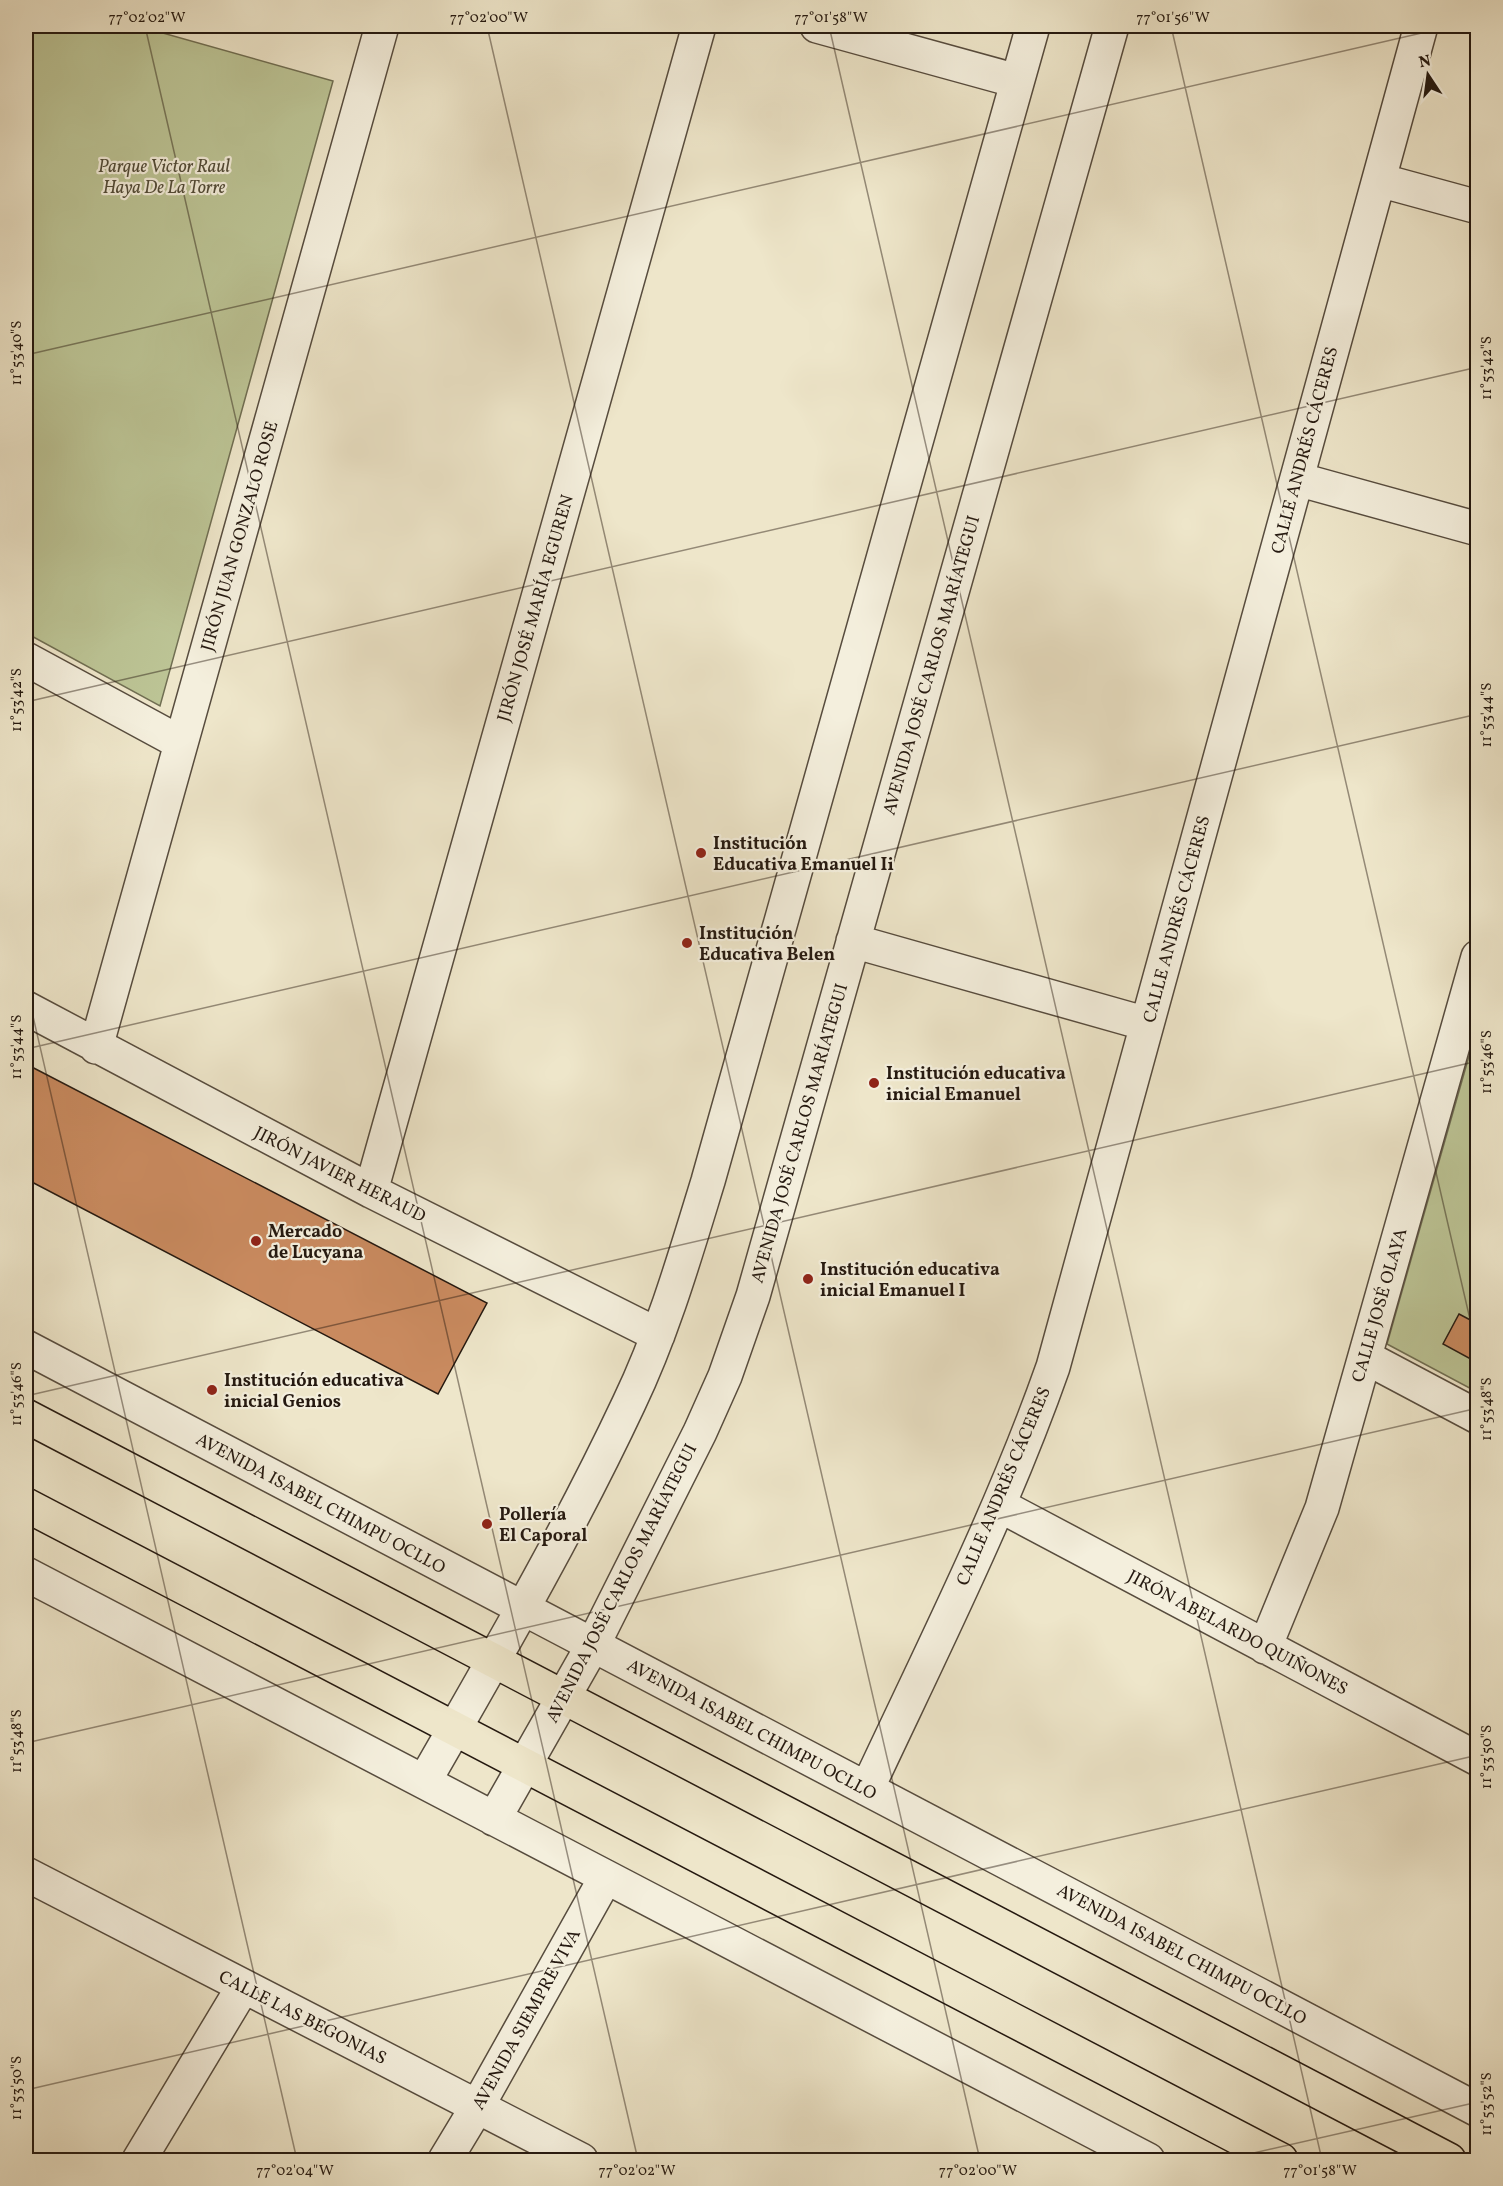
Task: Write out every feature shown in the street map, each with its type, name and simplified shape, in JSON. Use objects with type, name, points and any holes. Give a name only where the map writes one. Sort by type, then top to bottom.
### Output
[{"type":"main road","points":[[26,1416],[1449,2160]]},
{"type":"main road","points":[[26,1505],[1281,2160]]},
{"type":"street","name":"JIRÓN JUAN GONZALO ROSE","points":[[96,1047],[382,26]]},
{"type":"street","name":"JIRÓN JOSÉ MARÍA EGUREN","points":[[371,1191],[699,26]]},
{"type":"street","points":[[817,26],[1017,81]]},
{"type":"street","points":[[424,1782],[523,1609],[630,1402],[679,1277],[1033,26]]},
{"type":"street","name":"AVENIDA JOSÉ CARLOS MARÍATEGUI","points":[[494,1819],[593,1645],[700,1432],[725,1376],[753,1296],[1112,26]]},
{"type":"street","name":"CALLE ANDRÉS CÁCERES","points":[[867,1789],[999,1505],[1028,1438],[1053,1367],[1421,26]]},
{"type":"street","points":[[1379,180],[1478,207]]},
{"type":"street","points":[[1297,479],[1478,529]]},
{"type":"street","points":[[26,659],[181,743]]},
{"type":"street","points":[[853,941],[1147,1024]]},
{"type":"street","name":"CALLE JOSÉ OLAYA","points":[[1265,1647],[1322,1508],[1478,957]]},
{"type":"street","name":"JIRÓN JAVIER HERAUD","points":[[26,1008],[371,1191],[658,1335]]},
{"type":"street","name":"AVENIDA ISABEL CHIMPU OCLLO","points":[[26,1347],[1478,2110]]},
{"type":"street","points":[[1365,1357],[1478,1417]]},
{"type":"street","name":"JIRÓN ABELARDO QUIÑONES","points":[[999,1505],[1478,1759]]},
{"type":"street","points":[[26,1574],[1148,2160]]},
{"type":"street","name":"CALLE LAS BEGONIAS","points":[[26,1874],[581,2160]]},
{"type":"street","name":"AVENIDA SIEMPRE VIVA","points":[[445,2160],[606,1877]]},
{"type":"street","points":[[139,2160],[243,1986]]},
{"type":"green space","name":"Parque Victor Raul Haya De La Torre","points":[[26,26],[138,26],[333,81],[160,706],[26,633]]},
{"type":"green space","points":[[1477,1028],[1477,1392],[1387,1344]]},
{"type":"building","name":"Mercado de Lucyana","points":[[26,1064],[487,1303],[438,1394],[26,1179]]},
{"type":"building","points":[[1459,1314],[1478,1324],[1478,1363],[1443,1344]]},
{"type":"place","name":"Institución Educativa Emanuel Ii","points":[[701,853]]},
{"type":"place","name":"Institución Educativa Belen","points":[[687,943]]},
{"type":"place","name":"Institución educativa inicial Emanuel","points":[[874,1083]]},
{"type":"place","name":"Mercado de Lucyana","points":[[256,1241]]},
{"type":"place","name":"Institución educativa inicial Emanuel I","points":[[808,1279]]},
{"type":"place","name":"Institución educativa inicial Genios","points":[[212,1390]]},
{"type":"place","name":"Pollería El Caporal","points":[[487,1524]]}]
